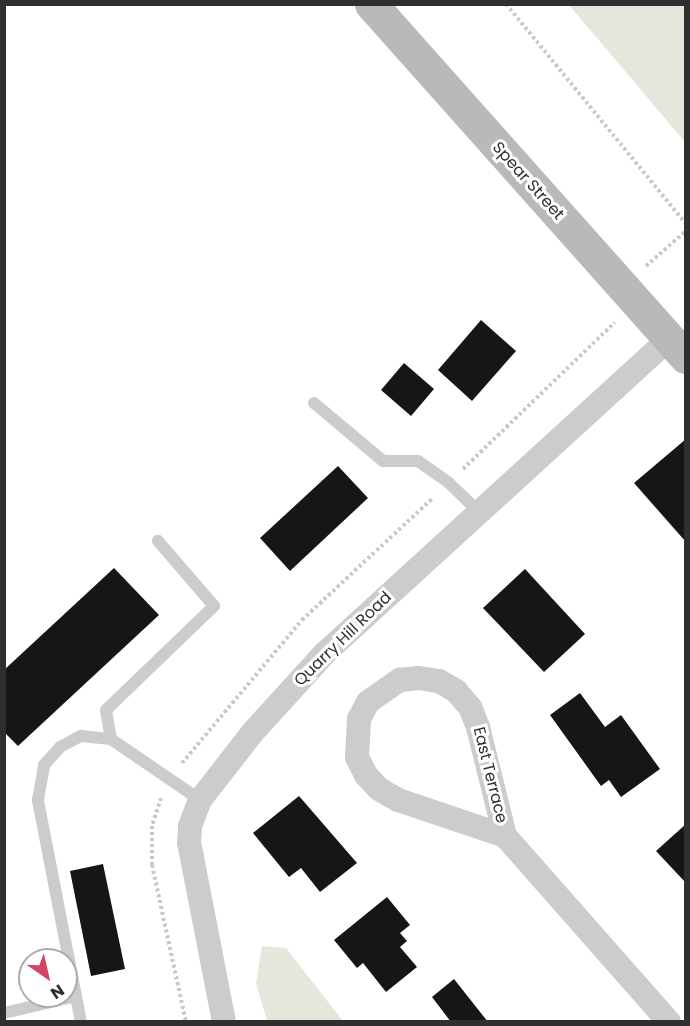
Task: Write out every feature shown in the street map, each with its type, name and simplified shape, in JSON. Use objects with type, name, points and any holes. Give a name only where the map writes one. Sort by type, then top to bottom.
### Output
[{"type":"main road","name":"Spear Street","points":[[371,4],[677,348]]},
{"type":"street","name":"Quarry Hill Road","points":[[224,1022],[189,842],[189,826],[201,800],[253,732],[324,654],[479,512],[677,348]]},
{"type":"street","name":"East Terrace","points":[[505,836],[398,800],[379,789],[366,775],[357,757],[358,719],[368,702],[382,689],[410,679],[439,681],[456,691],[470,707],[478,727],[505,836],[669,1022]]},
{"type":"lane","points":[[314,403],[383,461],[418,461],[479,512]]},
{"type":"lane","points":[[111,739],[106,710],[214,606],[158,542]]},
{"type":"lane","points":[[67,948],[38,800],[44,765],[60,747],[81,736],[111,739],[201,800]]},
{"type":"lane","points":[[78,1006],[81,1022]]},
{"type":"lane","points":[[4,1013],[25,1008]]},
{"type":"path","points":[[506,4],[686,224]]},
{"type":"shaded area","points":[[569,5],[685,5],[685,142]]},
{"type":"shaded area","points":[[262,946],[286,948],[343,1021],[267,1021],[256,983]]},
{"type":"building","points":[[481,320],[516,351],[472,401],[438,370]]},
{"type":"building","points":[[404,363],[434,389],[411,416],[381,390]]},
{"type":"building","points":[[686,439],[686,542],[634,483]]},
{"type":"building","points":[[338,466],[368,498],[290,571],[260,538]]},
{"type":"building","points":[[114,568],[159,615],[18,746],[4,732],[4,670]]},
{"type":"building","points":[[525,569],[585,634],[544,672],[483,608]]},
{"type":"building","points":[[580,693],[605,727],[621,715],[660,769],[621,797],[609,780],[601,786],[550,715]]},
{"type":"building","points":[[299,796],[357,863],[320,892],[301,868],[289,877],[253,833]]},
{"type":"building","points":[[686,824],[686,883],[656,851]]},
{"type":"building","points":[[103,864],[125,969],[91,976],[70,871]]},
{"type":"building","points":[[387,897],[410,925],[400,933],[407,941],[400,947],[417,967],[386,992],[363,963],[357,968],[334,940]]},
{"type":"building","points":[[454,979],[488,1022],[451,1022],[432,997]]}]
